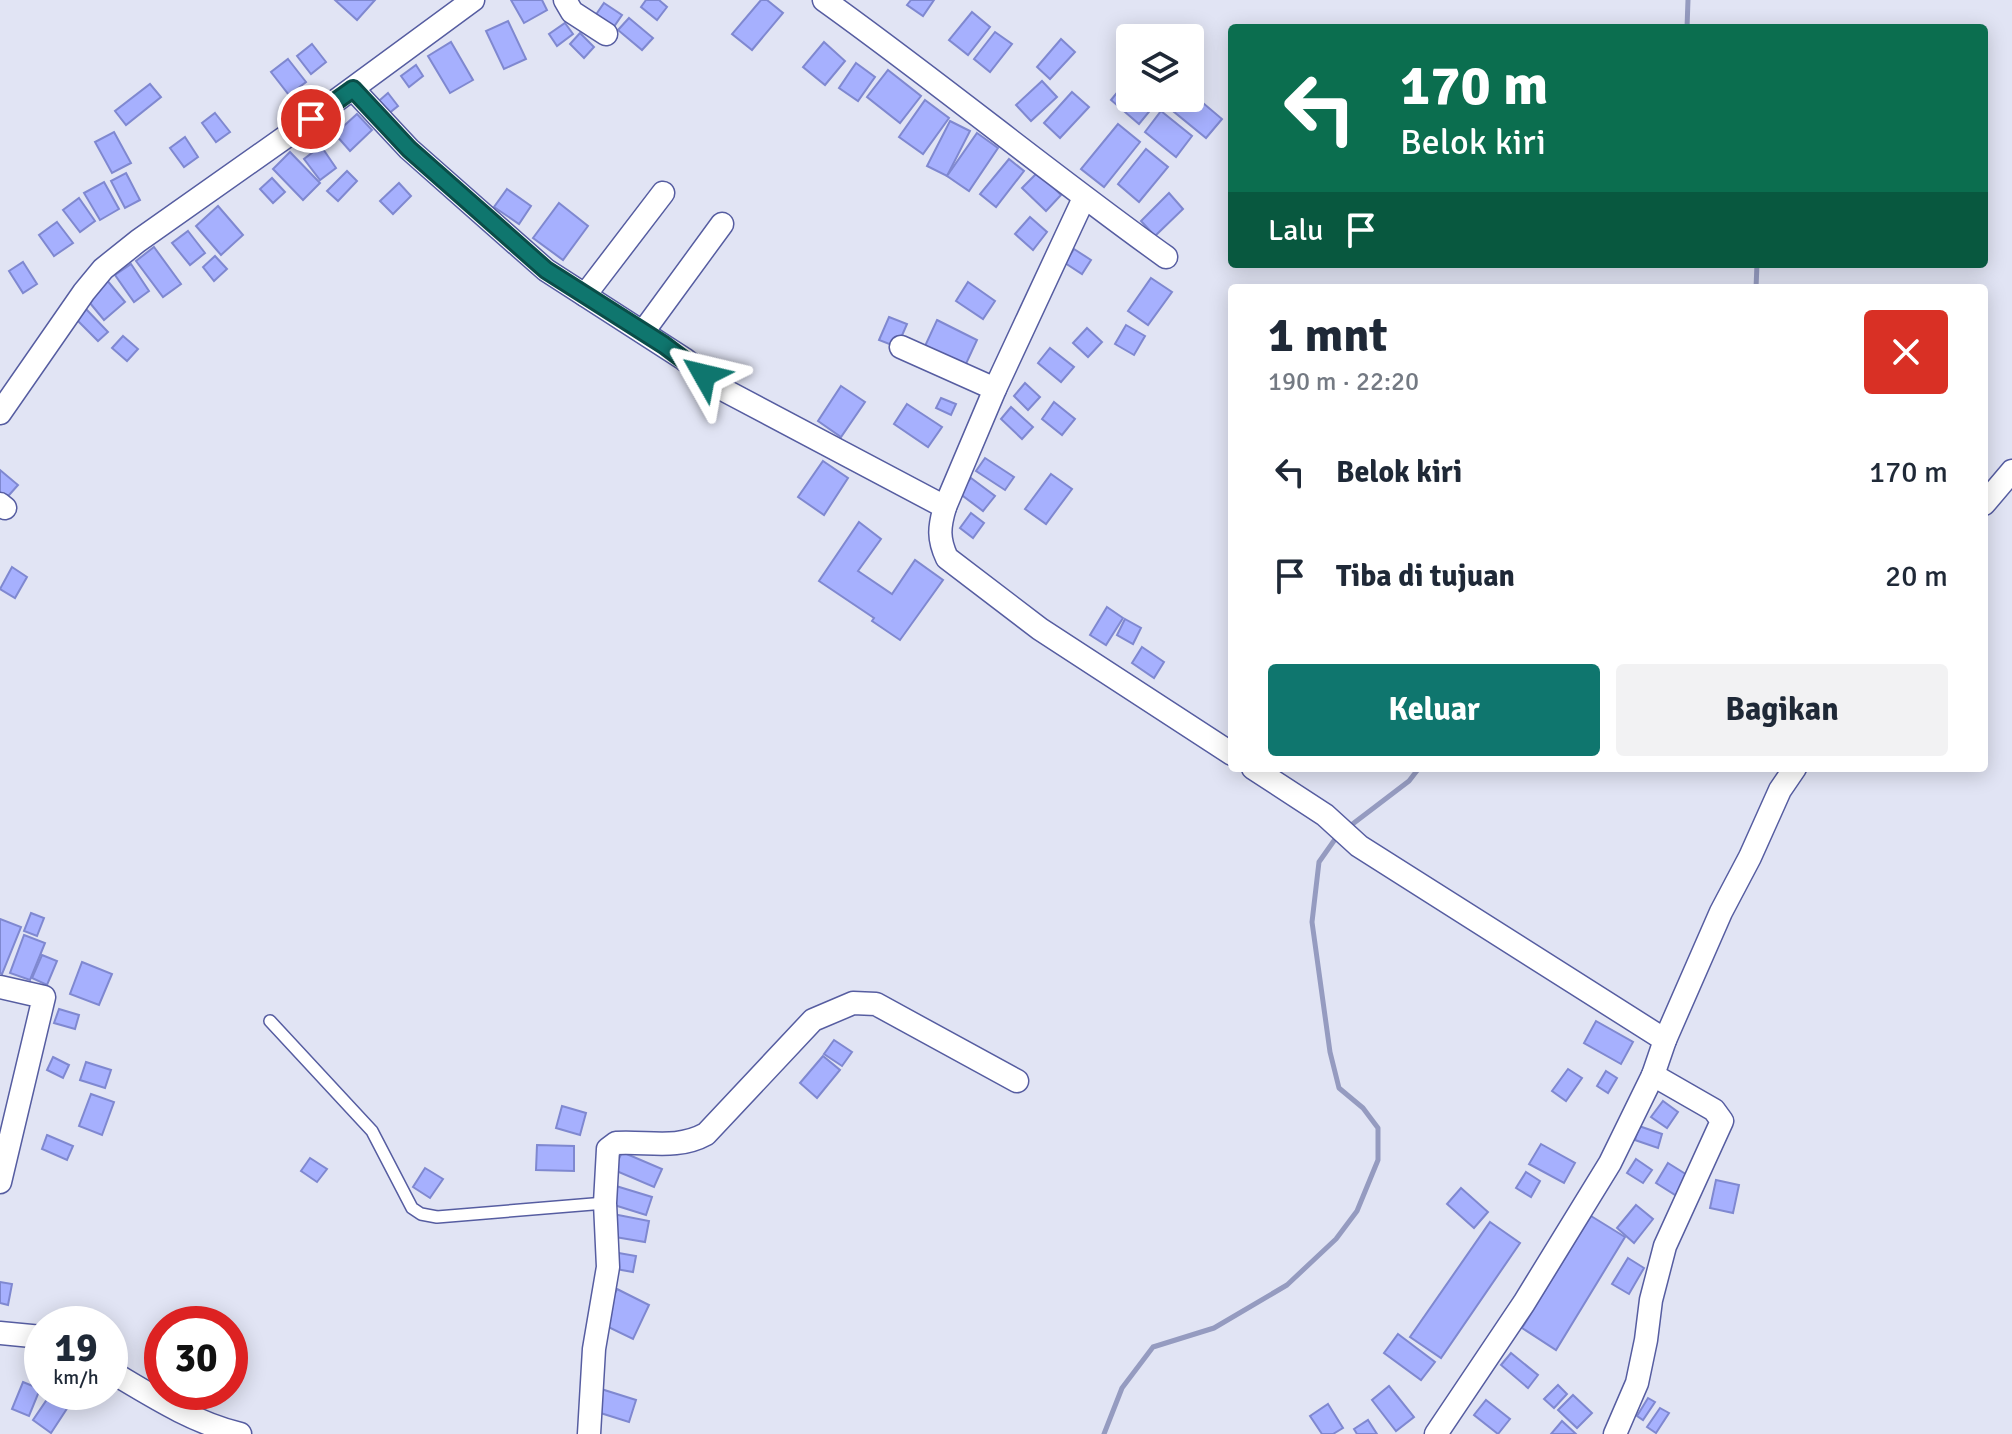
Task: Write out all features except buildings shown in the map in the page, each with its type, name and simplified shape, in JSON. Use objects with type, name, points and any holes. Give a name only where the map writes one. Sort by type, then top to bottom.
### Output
[{"type":"street","points":[[0,413],[103,269],[473,0]]},
{"type":"street","points":[[565,0],[572,12],[606,34]]},
{"type":"street","points":[[824,0],[1166,257]]},
{"type":"street","points":[[353,89],[409,149],[546,270],[735,396],[945,507]]},
{"type":"street","points":[[585,295],[663,193]]},
{"type":"street","points":[[1084,198],[995,389],[945,507],[939,542],[947,558],[1040,629],[1228,751]]},
{"type":"street","points":[[643,332],[722,224]]},
{"type":"street","points":[[901,347],[995,389]]},
{"type":"street","points":[[1988,499],[2012,471]]},
{"type":"street","points":[[1259,772],[1325,815],[1359,846],[1665,1040]]},
{"type":"street","points":[[1436,1434],[1587,1203],[1653,1075],[1665,1040],[1721,912],[1780,790],[1792,772]]},
{"type":"street","points":[[0,987],[44,997],[0,1182]]},
{"type":"street","points":[[589,1434],[594,1349],[608,1267],[605,1203],[608,1149],[616,1143],[692,1142],[706,1134],[813,1020],[853,1003],[876,1004],[1017,1081]]},
{"type":"street","points":[[1615,1434],[1637,1383],[1651,1300],[1665,1246],[1722,1121],[1714,1110],[1653,1075]]},
{"type":"street","points":[[0,1333],[24,1335]]},
{"type":"street","points":[[128,1382],[179,1412],[219,1429],[240,1434]]},
{"type":"lane","points":[[270,1021],[372,1131],[403,1195],[412,1208],[421,1214],[437,1217],[605,1203]]},
{"type":"waterway","points":[[1687,24],[1688,0]]},
{"type":"waterway","points":[[1756,284],[1757,268]]},
{"type":"waterway","points":[[1346,829],[1409,781],[1416,772]]},
{"type":"waterway","points":[[1104,1434],[1122,1388],[1153,1347],[1214,1328],[1287,1285],[1336,1239],[1357,1211],[1378,1160],[1378,1128],[1363,1108],[1339,1088],[1330,1052],[1312,922],[1319,862],[1338,835]]},
{"type":"route","points":[[311,119],[353,89],[409,149],[546,270],[664,345],[704,375]]}]
